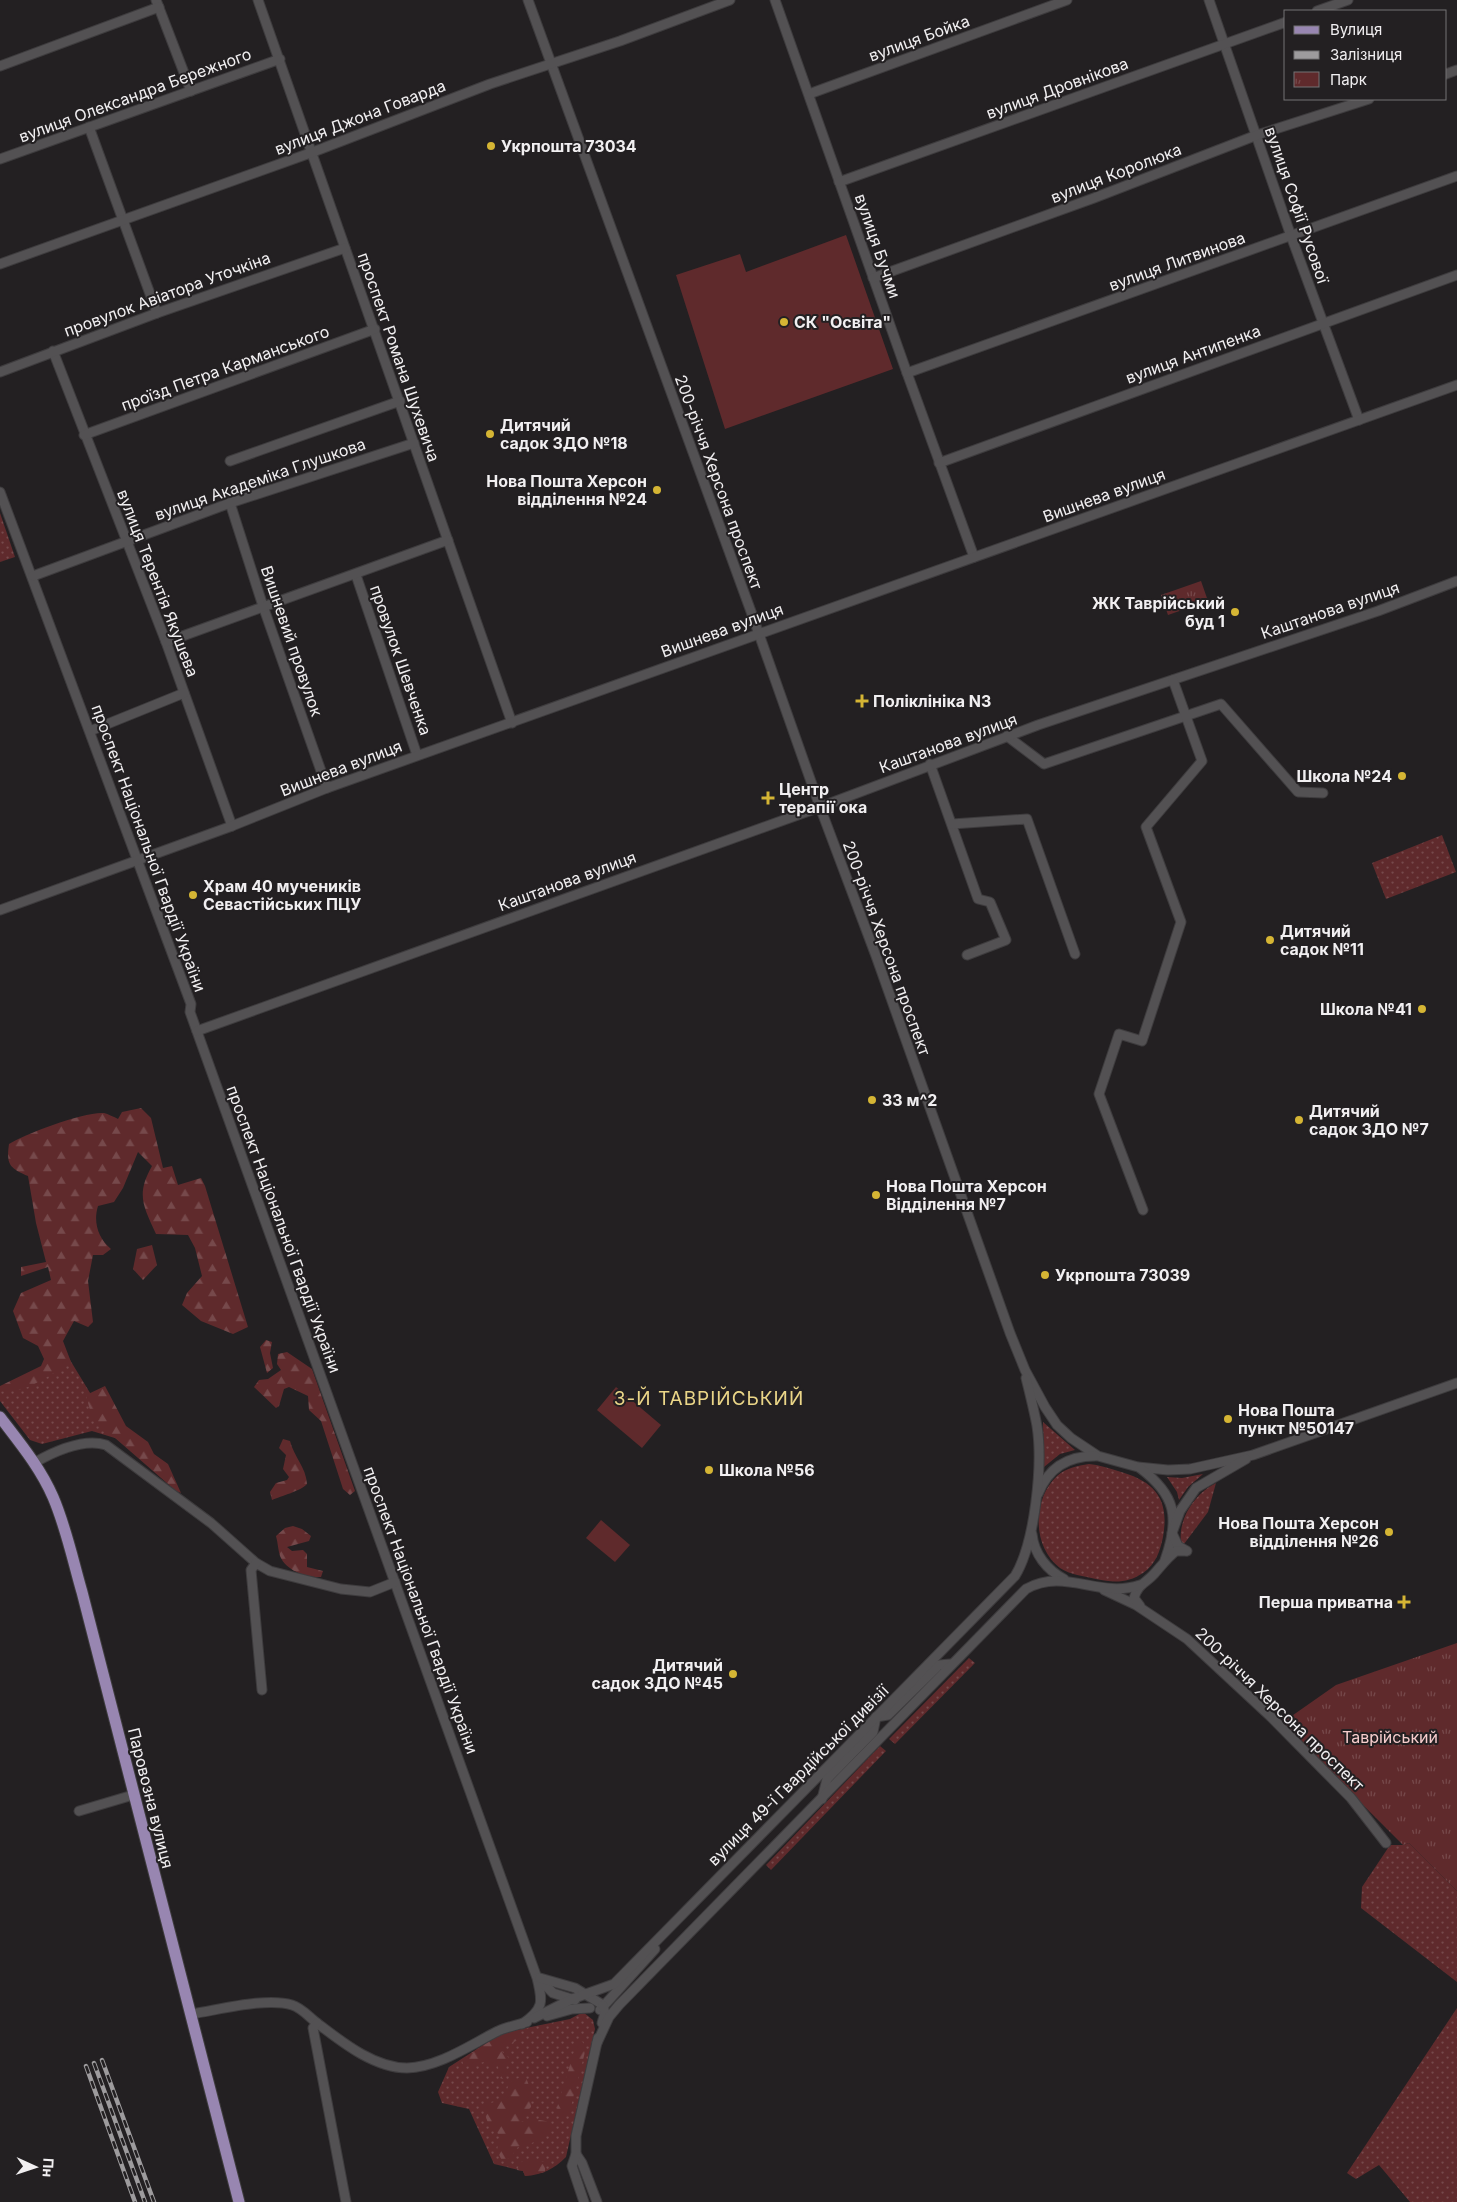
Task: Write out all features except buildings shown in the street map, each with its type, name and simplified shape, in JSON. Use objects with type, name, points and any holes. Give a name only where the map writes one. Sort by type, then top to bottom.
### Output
[{"type":"main road","name":"Паровозна вулиця","points":[[0,1417],[46,1482],[59,1512],[239,2202]]},
{"type":"street","name":"проспект Романа Шухевича","points":[[258,0],[375,328],[512,723]]},
{"type":"street","name":"200-річчя Херсона проспект","points":[[528,0],[1025,1370]]},
{"type":"street","name":"вулиця Джона Говарда","points":[[0,264],[313,152],[490,84],[730,0]]},
{"type":"street","name":"вулиця Бучми","points":[[775,0],[974,557]]},
{"type":"street","name":"вулиця Бойка","points":[[809,94],[1067,0]]},
{"type":"street","name":"вулиця Софії Русової","points":[[1208,0],[1291,236],[1360,420]]},
{"type":"street","points":[[1320,10],[1348,0]]},
{"type":"street","points":[[0,66],[158,4],[191,91]]},
{"type":"street","name":"вулиця Дровнікова","points":[[839,182],[1284,23]]},
{"type":"street","name":"вулиця Олександра Бережного","points":[[0,159],[280,60]]},
{"type":"street","name":"вулиця Королюка","points":[[873,278],[1094,198],[1257,135],[1366,100]]},
{"type":"street","points":[[89,127],[157,313]]},
{"type":"street","name":"вулиця Литвинова","points":[[907,373],[1457,176]]},
{"type":"street","name":"провулок Авіатора Уточкіна","points":[[0,372],[157,313],[345,248]]},
{"type":"street","name":"вулиця Антипенка","points":[[940,463],[1457,275]]},
{"type":"street","name":"проїзд Петра Карманського","points":[[84,435],[375,328]]},
{"type":"street","name":"вулиця Терентія Якушева","points":[[53,351],[84,435],[166,642],[232,826]]},
{"type":"street","name":"Вишнева вулиця","points":[[0,910],[232,826],[327,788],[1457,385]]},
{"type":"street","points":[[230,460],[400,401]]},
{"type":"street","name":"вулиця Академіка Глушкова","points":[[33,576],[230,503],[414,443]]},
{"type":"street","name":"проспект Національної Гвардії України","points":[[0,492],[33,576],[191,1004],[190,1012],[537,1978],[542,1994],[540,2007],[534,2016],[522,2024]]},
{"type":"street","name":"Вишневий провулок","points":[[230,503],[263,606],[327,788]]},
{"type":"street","points":[[166,642],[263,606],[356,575],[448,540]]},
{"type":"street","name":"провулок Шевченка","points":[[356,575],[417,756]]},
{"type":"street","name":"Каштанова вулиця","points":[[197,1030],[820,807],[1007,736],[1457,581]]},
{"type":"street","points":[[1143,1210],[1099,1094],[1120,1034],[1142,1041],[1180,922],[1146,827],[1202,762],[1173,680]]},
{"type":"street","points":[[90,731],[184,692]]},
{"type":"street","points":[[1007,736],[1044,764],[1221,704],[1298,792],[1323,793]]},
{"type":"street","points":[[930,764],[978,899],[990,902],[1006,940],[967,955]]},
{"type":"street","points":[[952,824],[1027,819],[1075,954]]},
{"type":"street","points":[[1025,1370],[1057,1425],[1084,1448],[1098,1456],[1138,1467],[1168,1470],[1190,1469],[1253,1455],[1457,1383]]},
{"type":"street","points":[[1025,1370],[1037,1427],[1039,1457],[1031,1524],[1033,1544],[1041,1559],[1054,1573],[1066,1580],[1102,1588],[1126,1590],[1140,1585],[1154,1575],[1164,1560],[1180,1511],[1196,1488],[1253,1455]]},
{"type":"street","points":[[34,1463],[47,1455],[84,1443],[96,1442],[106,1445],[211,1523],[256,1563],[282,1575],[341,1589],[370,1592],[395,1582]]},
{"type":"street","points":[[1034,1503],[1042,1485],[1052,1471],[1066,1461],[1083,1456],[1098,1456]]},
{"type":"street","points":[[1138,1467],[1158,1482],[1169,1496],[1173,1512],[1172,1533],[1178,1546],[1187,1551],[1176,1551],[1164,1560]]},
{"type":"street","name":"вулиця 49-ї Гвардійської дивізії","points":[[522,2024],[572,1999],[614,1984],[1015,1576],[1027,1550],[1031,1524]]},
{"type":"street","points":[[256,1563],[251,1570],[262,1690]]},
{"type":"street","name":"вулиця 49-ї Гвардійської дивізії","points":[[619,2006],[821,1800],[950,1664],[1026,1589],[1044,1580],[1066,1580]]},
{"type":"street","points":[[1140,1585],[1134,1598],[1142,1608]]},
{"type":"street","name":"200-річчя Херсона проспект","points":[[1102,1588],[1142,1608],[1188,1639],[1271,1717],[1351,1798],[1386,1843]]},
{"type":"street","points":[[821,1800],[827,1779],[873,1732],[876,1717],[888,1715],[939,1665],[950,1664]]},
{"type":"street","points":[[79,1812],[133,1795]]},
{"type":"street","points":[[584,2202],[572,2166],[576,2154],[576,2136],[597,2043],[602,2010],[666,1938],[673,1922]]},
{"type":"street","points":[[537,1978],[575,1988],[600,1989]]},
{"type":"street","points":[[537,1978],[553,1993],[592,2004],[602,2010],[619,2006]]},
{"type":"street","points":[[575,1988],[587,1995],[592,2004]]},
{"type":"street","points":[[191,2014],[264,2004],[287,2004],[303,2010],[317,2023],[370,2059],[386,2065],[406,2068],[428,2065],[500,2030],[592,2004]]},
{"type":"street","points":[[597,2043],[609,2017],[619,2006]]},
{"type":"street","points":[[317,2023],[313,2028],[346,2202]]},
{"type":"street","points":[[576,2154],[582,2163],[597,2202]]},
{"type":"green space","name":"СК \"Освіта\"","points":[[846,235],[893,369],[725,429],[676,275],[740,254],[746,272]]},
{"type":"green space","points":[[0,513],[15,557],[0,562]]},
{"type":"green space","points":[[1201,581],[1208,601],[1168,615],[1161,595]]},
{"type":"green space","points":[[1442,835],[1456,872],[1386,899],[1372,863]]},
{"type":"green space","points":[[141,1108],[151,1118],[163,1168],[172,1166],[178,1185],[201,1178],[205,1186],[248,1327],[233,1334],[201,1321],[182,1305],[187,1293],[202,1276],[195,1248],[188,1235],[156,1234],[143,1200],[144,1184],[152,1166],[138,1152],[123,1188],[114,1202],[98,1206],[96,1224],[103,1240],[111,1249],[103,1255],[93,1255],[88,1281],[93,1322],[88,1327],[74,1321],[63,1341],[71,1362],[29,1387],[19,1390],[0,1391],[0,1386],[41,1366],[44,1359],[38,1346],[23,1338],[13,1311],[21,1293],[51,1280],[48,1267],[21,1276],[21,1267],[46,1262],[36,1223],[28,1176],[17,1171],[11,1165],[8,1157],[9,1144],[41,1129],[70,1119],[95,1113],[104,1113],[118,1119],[122,1112]]},
{"type":"green space","points":[[152,1245],[157,1265],[143,1280],[133,1269],[137,1249]]},
{"type":"green space","points":[[266,1340],[272,1342],[270,1353],[273,1368],[267,1373],[260,1347]]},
{"type":"green space","points":[[287,1352],[312,1369],[355,1491],[350,1495],[343,1489],[321,1421],[309,1410],[308,1396],[289,1387],[284,1389],[279,1406],[276,1408],[254,1387],[259,1380],[268,1379],[281,1370],[277,1364],[278,1354]]},
{"type":"green space","points":[[67,1355],[118,1439],[92,1431],[42,1444],[30,1440],[0,1401],[0,1390]]},
{"type":"green space","points":[[105,1386],[126,1426],[148,1442],[154,1454],[168,1464],[181,1493],[176,1491],[92,1418],[86,1395]]},
{"type":"green space","points":[[616,1387],[661,1425],[642,1448],[597,1410]]},
{"type":"green space","points":[[1043,1422],[1075,1450],[1060,1454],[1044,1467]]},
{"type":"green space","points":[[283,1439],[290,1441],[304,1472],[307,1484],[296,1491],[272,1500],[270,1492],[276,1483],[287,1480],[289,1477],[283,1469],[286,1455],[279,1448]]},
{"type":"green space","points":[[1089,1464],[1131,1475],[1141,1480],[1157,1493],[1161,1502],[1165,1523],[1159,1552],[1143,1573],[1132,1579],[1109,1581],[1068,1572],[1060,1568],[1051,1559],[1044,1548],[1040,1536],[1039,1523],[1043,1497],[1057,1476],[1064,1471]]},
{"type":"green space","points":[[1203,1474],[1188,1487],[1179,1500],[1177,1492],[1167,1477],[1182,1478]]},
{"type":"green space","points":[[1216,1483],[1208,1512],[1184,1544],[1181,1543],[1182,1525],[1189,1508],[1194,1500]]},
{"type":"green space","points":[[601,1520],[630,1545],[615,1562],[586,1538]]},
{"type":"green space","points":[[293,1526],[302,1529],[311,1536],[309,1541],[287,1547],[292,1551],[303,1550],[307,1554],[307,1567],[323,1571],[321,1577],[303,1575],[292,1570],[280,1556],[276,1536],[285,1528]]},
{"type":"green space","name":"Таврійський","points":[[1457,1643],[1457,1891],[1409,1843],[1403,1845],[1287,1729],[1286,1720],[1336,1685]]},
{"type":"green space","points":[[969,1658],[975,1663],[895,1744],[889,1739]]},
{"type":"green space","points":[[880,1746],[886,1751],[771,1870],[766,1865]]},
{"type":"green space","points":[[1409,1843],[1457,1891],[1457,1982],[1361,1908],[1362,1887],[1390,1845]]},
{"type":"green space","points":[[1457,2008],[1457,2202],[1410,2202],[1379,2165],[1356,2179],[1347,2173]]},
{"type":"green space","points":[[583,2012],[593,2020],[595,2029],[566,2157],[547,2171],[525,2176],[523,2171],[494,2164],[469,2109],[442,2103],[438,2092],[449,2067],[497,2036],[570,2019]]},
{"type":"green space","points":[[521,2029],[520,2039],[499,2049],[509,2058],[503,2079],[500,2078],[498,2066],[484,2062],[464,2067],[462,2060],[497,2036]]},
{"type":"green space","points":[[582,2041],[586,2048],[569,2114],[563,2117],[556,2111],[576,2045]]},
{"type":"green space","points":[[525,2075],[531,2091],[531,2107],[523,2116],[521,2122],[534,2119],[551,2122],[547,2133],[543,2137],[535,2142],[518,2147],[510,2158],[502,2161],[497,2150],[500,2136],[488,2123],[482,2106],[503,2099],[510,2082]]},
{"type":"green space","points":[[526,2159],[545,2162],[545,2172],[525,2176],[523,2171],[517,2170],[520,2163]]},
{"type":"railway","points":[[102,2060],[154,2202]]},
{"type":"railway","points":[[94,2063],[145,2202]]},
{"type":"railway","points":[[86,2066],[135,2202]]},
{"type":"place","name":"Укрпошта 73034","points":[[491,146]]},
{"type":"place","name":"СК \"Освіта\"","points":[[784,322]]},
{"type":"place","name":"Дитячий садок ЗДО №18","points":[[490,434]]},
{"type":"place","name":"Нова Пошта Херсон відділення №24","points":[[657,490]]},
{"type":"place","name":"ЖК Таврійський буд 1","points":[[1235,612]]},
{"type":"place","name":"Поліклініка N3","points":[[862,701]]},
{"type":"place","name":"Школа №24","points":[[1402,776]]},
{"type":"place","name":"Центр терапії ока","points":[[768,798]]},
{"type":"place","name":"Храм 40 мучеників Севастійських ПЦУ","points":[[193,895]]},
{"type":"place","name":"Дитячий садок №11","points":[[1270,940]]},
{"type":"place","name":"Школа №41","points":[[1422,1009]]},
{"type":"place","name":"33 м^2","points":[[872,1100]]},
{"type":"place","name":"Дитячий садок ЗДО №7","points":[[1299,1120]]},
{"type":"place","name":"Нова Пошта Херсон Відділення №7","points":[[876,1195]]},
{"type":"place","name":"Укрпошта 73039","points":[[1045,1275]]},
{"type":"place","name":"Нова Пошта пункт №50147","points":[[1228,1419]]},
{"type":"place","name":"Школа №56","points":[[709,1470]]},
{"type":"place","name":"Нова Пошта Херсон відділення №26","points":[[1389,1532]]},
{"type":"place","name":"Перша приватна","points":[[1404,1602]]},
{"type":"place","name":"Дитячий садок ЗДО №45","points":[[733,1674]]},
{"type":"district","name":"3-Й ТАВРІЙСЬКИЙ","points":[[709,1398]]}]
